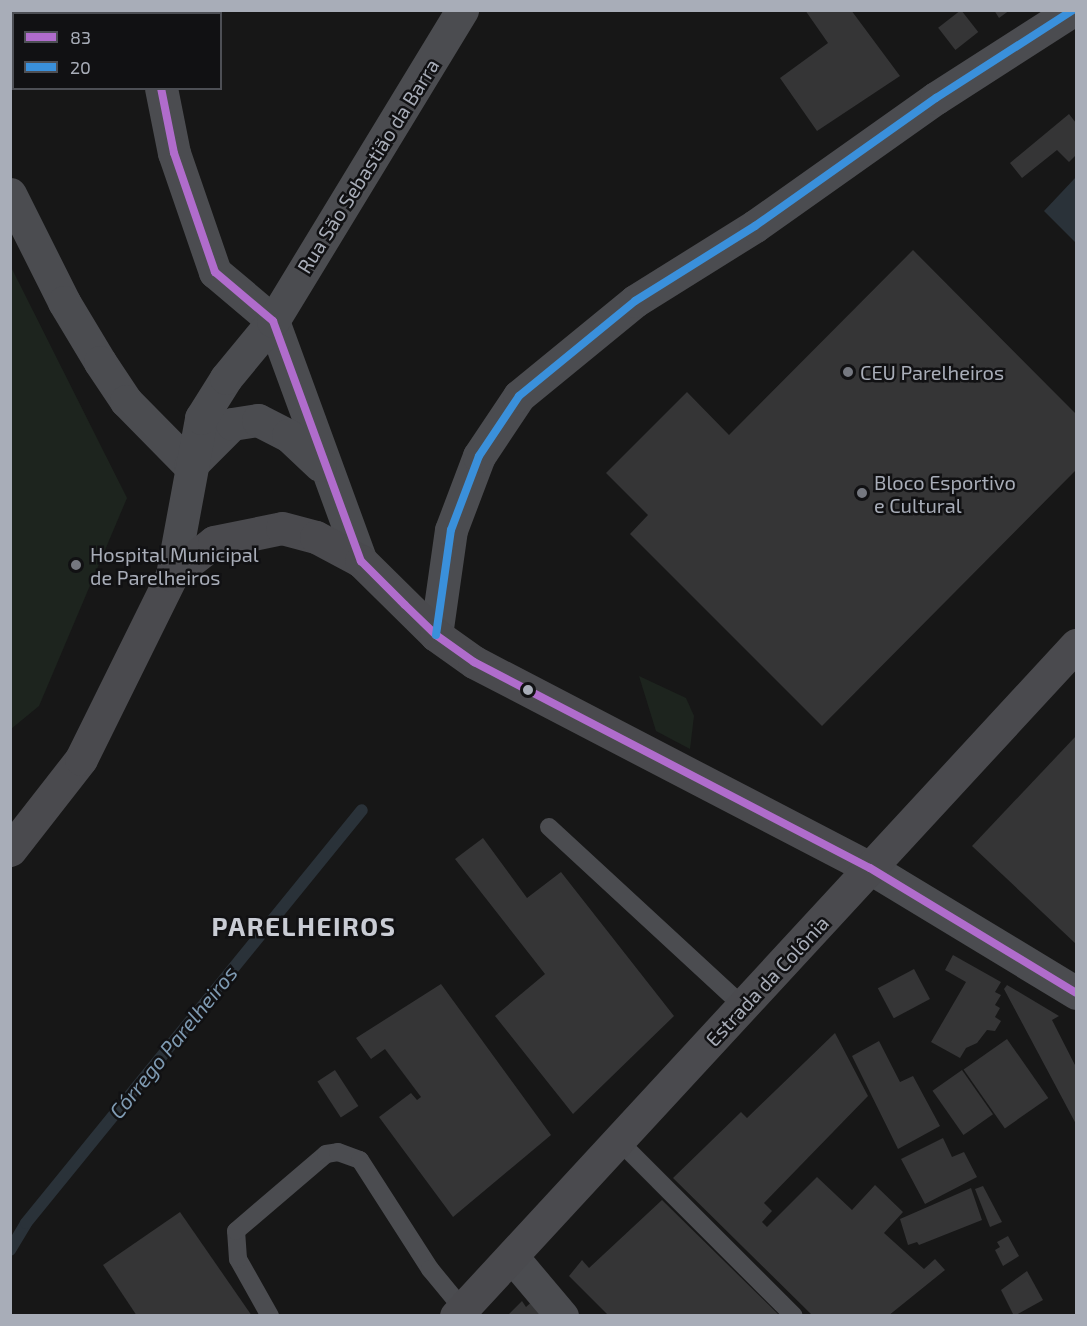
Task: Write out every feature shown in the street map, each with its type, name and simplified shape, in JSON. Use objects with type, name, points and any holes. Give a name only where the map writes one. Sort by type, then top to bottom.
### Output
[{"type":"main road","points":[[10,850],[81,759],[172,575],[214,542],[282,528],[316,537],[361,561],[436,635],[522,690],[870,868]]},
{"type":"main road","name":"Estrada da Colônia","points":[[460,1312],[513,1258],[1077,645]]},
{"type":"street","name":"Rua São Sebastião da Barra","points":[[172,575],[190,466],[201,418],[226,378],[273,321],[462,10]]},
{"type":"street","points":[[436,635],[451,530],[479,456],[519,396],[635,301],[755,226],[936,98],[1073,10]]},
{"type":"street","points":[[161,90],[174,153],[215,272],[273,321],[325,470],[361,561]]},
{"type":"street","points":[[10,194],[64,302],[100,362],[126,401],[190,466],[232,423],[258,420],[288,435],[325,470]]},
{"type":"street","points":[[870,868],[1077,993]]},
{"type":"street","points":[[513,1258],[562,1316]]},
{"type":"lane","points":[[549,827],[743,1006]]},
{"type":"lane","points":[[619,1141],[794,1316]]},
{"type":"lane","points":[[270,1316],[238,1259],[236,1231],[326,1154],[338,1152],[360,1160],[460,1312]]},
{"type":"shaded area","points":[[1076,177],[1076,243],[1044,211]]},
{"type":"shaded area","points":[[11,267],[127,498],[39,706],[11,729]]},
{"type":"shaded area","points":[[639,676],[686,698],[694,716],[690,749],[656,731]]},
{"type":"building","points":[[805,10],[851,10],[900,76],[817,131],[780,78],[828,43]]},
{"type":"building","points":[[961,10],[978,32],[955,50],[938,28]]},
{"type":"building","points":[[994,10],[1010,10],[999,18]]},
{"type":"building","points":[[1069,114],[1076,123],[1076,155],[1069,162],[1057,150],[1022,178],[1010,163]]},
{"type":"building","name":"Bloco Esportivo e Cultural","points":[[913,250],[1076,414],[1076,470],[822,726],[630,534],[648,515],[606,473],[687,392],[729,435]]},
{"type":"building","points":[[1076,736],[1076,944],[972,846]]},
{"type":"building","points":[[483,838],[527,898],[561,872],[674,1016],[573,1114],[495,1016],[545,974],[455,859]]},
{"type":"building","points":[[953,955],[1001,982],[995,992],[1001,995],[995,1005],[1000,1008],[995,1017],[1001,1021],[995,1031],[987,1030],[977,1043],[966,1048],[960,1058],[931,1042],[966,982],[945,970]]},
{"type":"building","points":[[914,969],[930,999],[894,1018],[878,988]]},
{"type":"building","points":[[441,984],[551,1135],[453,1217],[379,1117],[411,1093],[417,1100],[421,1097],[385,1049],[371,1059],[356,1038]]},
{"type":"building","points":[[1007,985],[1059,1016],[1052,1020],[1076,1067],[1076,1124],[1004,989]]},
{"type":"building","points":[[835,1033],[868,1096],[764,1203],[772,1211],[762,1222],[767,1227],[817,1177],[852,1210],[875,1185],[903,1212],[884,1233],[924,1269],[935,1259],[945,1270],[888,1316],[813,1316],[673,1178],[741,1112],[747,1118]]},
{"type":"building","points":[[1007,1039],[1048,1098],[1005,1128],[964,1069]]},
{"type":"building","points":[[879,1041],[900,1082],[913,1076],[940,1126],[898,1149],[852,1056]]},
{"type":"building","points":[[335,1070],[358,1106],[341,1118],[317,1081]]},
{"type":"building","points":[[962,1070],[993,1114],[963,1135],[933,1091]]},
{"type":"building","points":[[943,1138],[952,1157],[964,1152],[977,1177],[925,1204],[901,1159]]},
{"type":"building","points":[[983,1186],[1002,1222],[990,1227],[975,1189]]},
{"type":"building","points":[[971,1188],[982,1220],[919,1245],[917,1242],[908,1245],[900,1219]]},
{"type":"building","points":[[662,1200],[780,1316],[609,1316],[569,1276],[582,1260],[589,1268]]},
{"type":"building","points":[[180,1212],[252,1316],[137,1316],[103,1265]]},
{"type":"building","points":[[1008,1236],[1019,1256],[1003,1266],[995,1250],[1000,1247],[997,1242]]},
{"type":"building","points":[[1027,1271],[1043,1300],[1014,1316],[1001,1290]]},
{"type":"building","points":[[537,1297],[553,1316],[507,1316],[522,1301],[526,1307]]},
{"type":"waterway","name":"Córrego Parelheiros","points":[[10,1250],[26,1223],[362,810]]},
{"type":"transit line","name":"20","points":[[436,635],[451,530],[479,456],[519,396],[635,301],[755,226],[936,98],[1073,10]]},
{"type":"transit line","name":"83","points":[[161,90],[174,153],[215,272],[273,321],[361,561],[405,605],[436,635],[474,662],[870,868],[1076,993]]},
{"type":"place","name":"CEU Parelheiros","points":[[848,372]]},
{"type":"place","name":"Bloco Esportivo e Cultural","points":[[862,493]]},
{"type":"place","name":"Hospital Municipal de Parelheiros","points":[[76,565]]},
{"type":"district","name":"PARELHEIROS","points":[[304,926]]}]
